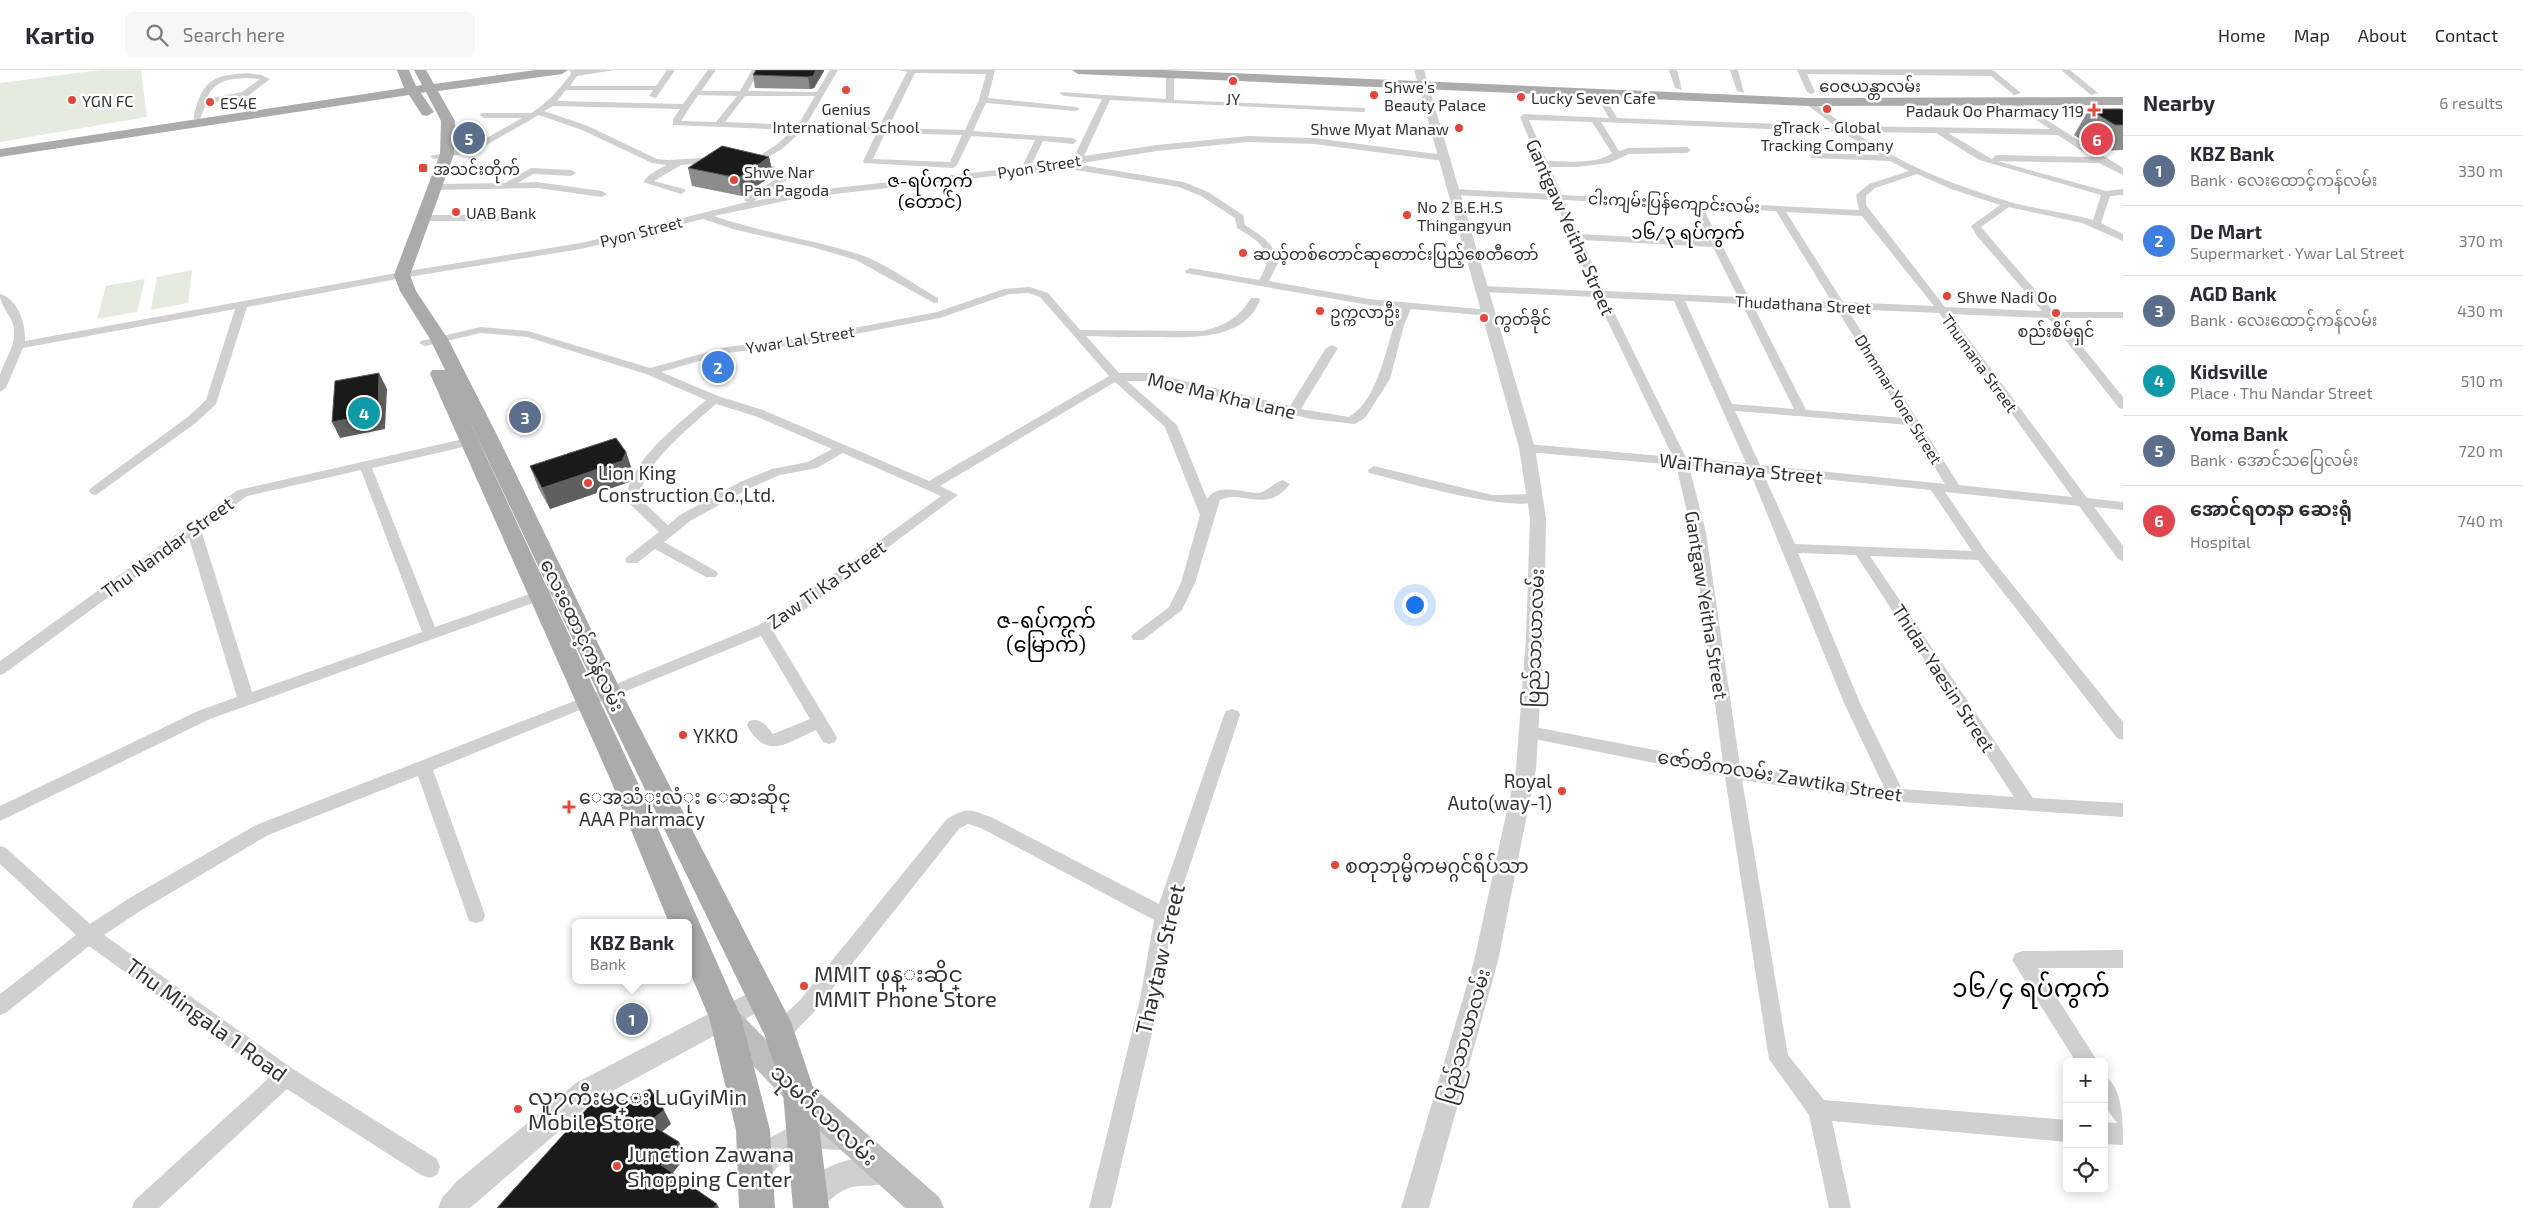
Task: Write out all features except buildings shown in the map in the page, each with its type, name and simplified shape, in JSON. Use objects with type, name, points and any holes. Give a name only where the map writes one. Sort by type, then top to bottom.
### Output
[{"type":"main road","points":[[403,70],[411,87],[429,102]]},
{"type":"main road","points":[[378,92],[400,76],[403,70]]},
{"type":"main road","points":[[0,148],[197,117],[378,92],[429,102],[446,90],[471,79],[513,70]]},
{"type":"main road","points":[[425,77],[471,79],[562,70]]},
{"type":"main road","name":"ဝေဇယန္တာလမ်း","points":[[1078,70],[1170,74],[1421,77],[1600,93],[1810,97],[1853,93],[2123,101]]},
{"type":"main road","name":"ဝေဇယန္တာလမ်း","points":[[1267,70],[1741,90],[1865,102],[2123,93]]},
{"type":"main road","points":[[0,153],[411,87],[425,77],[438,75],[471,79]]},
{"type":"main road","points":[[404,251],[423,218],[422,203],[436,187],[440,155],[436,124],[429,102],[425,77]]},
{"type":"main road","points":[[1853,93],[1865,102]]},
{"type":"main road","points":[[396,276],[440,155]]},
{"type":"main road","name":"လေးထောင့်ကန်လမ်း","points":[[396,276],[408,291],[599,697],[624,781],[682,919]]},
{"type":"main road","name":"လေးထောင့်ကန်လမ်း","points":[[599,697],[650,769],[780,1032],[799,1092],[812,1204]]},
{"type":"main road","points":[[692,942],[725,1017],[753,1130],[756,1208]]},
{"type":"main road","name":"သုမင်္ဂလာလမ်း","points":[[725,1017],[799,1092],[928,1208]]},
{"type":"street","points":[[440,155],[471,150],[534,114],[551,103],[564,88],[574,72],[611,70]]},
{"type":"street","points":[[646,106],[671,70]]},
{"type":"street","points":[[712,70],[685,107],[676,123],[968,132],[1074,141]]},
{"type":"street","points":[[718,125],[743,93],[756,70]]},
{"type":"street","points":[[738,207],[784,178],[783,174],[770,167],[751,162],[779,147],[801,127],[834,70]]},
{"type":"street","points":[[901,70],[912,70],[991,71],[983,100],[953,165],[867,161],[912,70]]},
{"type":"street","points":[[1673,70],[1679,88]]},
{"type":"street","points":[[1734,70],[1741,90]]},
{"type":"street","points":[[2065,70],[2094,93]]},
{"type":"street","points":[[2123,172],[2059,132],[2016,98],[1990,72],[1801,71],[1810,97],[1843,130],[1894,159],[1963,191],[2008,204],[2096,224],[2123,238]]},
{"type":"street","points":[[1170,74],[1170,102]]},
{"type":"street","points":[[197,117],[203,102],[210,85],[217,80],[254,76],[266,78],[245,94],[203,102]]},
{"type":"street","name":"ပြည်သာယာလမ်း","points":[[1415,1208],[1486,961],[1526,769],[1535,637],[1538,518],[1527,448],[1490,313],[1453,192],[1421,77]]},
{"type":"street","points":[[564,88],[658,88]]},
{"type":"street","points":[[696,93],[821,94]]},
{"type":"street","points":[[1600,93],[1614,120]]},
{"type":"street","points":[[1064,94],[1204,104],[1362,110]]},
{"type":"street","points":[[1077,160],[1107,98]]},
{"type":"street","points":[[983,100],[1076,109]]},
{"type":"street","points":[[551,103],[685,107]]},
{"type":"street","points":[[1200,115],[1204,104]]},
{"type":"street","points":[[484,115],[534,114],[585,128],[654,161],[680,162],[723,159]]},
{"type":"street","name":"Gantgaw Yeitha Street","points":[[1596,120],[1524,117],[1599,293],[1681,461],[1699,532],[1732,770],[1779,1060],[1819,1110]]},
{"type":"street","points":[[1596,120],[1843,130],[2059,132]]},
{"type":"street","points":[[1596,120],[1617,154]]},
{"type":"street","points":[[1939,132],[1982,158],[2106,194],[2123,192]]},
{"type":"street","points":[[1027,165],[1040,138]]},
{"type":"street","name":"Pyon Street","points":[[20,345],[396,276],[462,267],[581,246],[702,215],[822,191],[1064,165],[1077,160],[1194,143],[1248,138],[1314,141],[1444,158]]},
{"type":"street","points":[[1544,164],[1576,164],[1609,160],[1617,154],[1629,151],[1687,150]]},
{"type":"street","points":[[1814,156],[1894,159]]},
{"type":"street","points":[[1982,158],[2101,160]]},
{"type":"street","points":[[680,162],[652,177],[648,182],[681,191]]},
{"type":"street","points":[[1064,165],[1181,184],[1196,188],[1208,195],[1240,217],[1240,226],[1255,236],[1270,252],[1273,263],[1262,284]]},
{"type":"street","points":[[1865,213],[1861,205],[1861,195],[1872,186],[1917,170]]},
{"type":"street","points":[[509,184],[531,171],[571,173]]},
{"type":"street","points":[[436,187],[509,184],[547,186],[602,194]]},
{"type":"street","name":"ငါးကျမ်းပြန်ကျောင်းလမ်း","points":[[1453,192],[1778,207],[1865,213]]},
{"type":"street","points":[[2096,224],[2106,194]]},
{"type":"street","points":[[1696,203],[1802,413]]},
{"type":"street","points":[[2008,204],[1976,226],[1980,234],[2051,315],[2123,405]]},
{"type":"street","name":"Dhmmar Yone Street","points":[[1778,207],[1955,489]]},
{"type":"street","points":[[423,218],[516,218],[529,210]]},
{"type":"street","name":"Thumana Street","points":[[1865,213],[1942,310],[2123,556]]},
{"type":"street","points":[[702,215],[739,228],[814,244],[860,258],[934,300]]},
{"type":"street","points":[[1575,237],[1717,244]]},
{"type":"street","points":[[1190,271],[1407,307],[1490,313]]},
{"type":"street","name":"Thudathana Street","points":[[1483,289],[2051,315],[2123,315]]},
{"type":"street","name":"Ywar Lal Street","points":[[650,372],[726,350],[802,342],[857,329],[940,315],[1008,291],[1030,290],[1044,295],[1080,334]]},
{"type":"street","points":[[0,297],[12,307],[18,317],[20,345],[0,388]]},
{"type":"street","points":[[1678,298],[1790,548],[1846,693],[1874,754],[1896,794]]},
{"type":"street","points":[[1080,334],[1203,334],[1226,328],[1251,310],[1255,300]]},
{"type":"street","points":[[96,491],[193,418],[212,401],[242,304]]},
{"type":"street","name":"Moe Ma Kha Lane","points":[[932,485],[1116,378],[1151,377],[1338,421],[1351,421],[1361,415],[1384,378],[1398,325],[1407,307]]},
{"type":"street","points":[[432,341],[481,330],[528,334],[650,372],[714,399],[759,412],[932,485]]},
{"type":"street","points":[[1080,334],[1116,378],[1171,425],[1207,515]]},
{"type":"street","points":[[1294,410],[1332,348]]},
{"type":"street","points":[[666,531],[634,501],[631,495],[634,486],[658,452],[714,399]]},
{"type":"street","points":[[1727,407],[1914,422]]},
{"type":"street","name":"Thu Nandar Street","points":[[0,668],[243,493],[479,439]]},
{"type":"street","points":[[632,560],[684,518],[744,485],[777,472],[812,465],[843,448]]},
{"type":"street","name":"WaiThanaya Street","points":[[1527,448],[1754,468],[2123,506]]},
{"type":"street","points":[[365,465],[430,634]]},
{"type":"street","points":[[1374,470],[1492,499],[1535,498]]},
{"type":"street","points":[[1138,636],[1175,610],[1188,583],[1207,515],[1214,498],[1218,495],[1264,497],[1282,484]]},
{"type":"street","name":"Zaw Ti Ka Street","points":[[0,1006],[89,935],[134,905],[262,830],[599,697],[764,629],[783,618],[951,494],[932,485]]},
{"type":"street","points":[[1935,487],[1982,556],[2123,734]]},
{"type":"street","points":[[193,528],[246,698]]},
{"type":"street","points":[[653,542],[711,574]]},
{"type":"street","points":[[1790,548],[1982,556]]},
{"type":"street","name":"Thidar Yaesin Street","points":[[1860,551],[2028,805]]},
{"type":"street","points":[[0,814],[204,715],[246,698],[549,592]]},
{"type":"street","points":[[764,629],[829,738]]},
{"type":"street","name":"Thaytaw Street","points":[[1100,1208],[1150,999],[1164,916],[1232,715]]},
{"type":"street","points":[[755,725],[769,741],[779,740],[818,722]]},
{"type":"street","name":"ဇော်တိကလမ်း Zawtika Street","points":[[1529,732],[1849,790],[2028,805],[2123,810]]},
{"type":"street","points":[[423,766],[476,915]]},
{"type":"street","points":[[624,781],[650,769]]},
{"type":"street","points":[[780,1032],[807,1006],[953,824],[967,816],[987,823],[1164,916]]},
{"type":"street","name":"Thu Mingala 1 Road","points":[[0,853],[89,935],[286,1076],[428,1167]]},
{"type":"street","points":[[2085,1058],[2022,960],[2123,959]]},
{"type":"street","points":[[452,1208],[467,1191],[585,1092],[762,996]]},
{"type":"street","points":[[143,1208],[286,1076]]},
{"type":"street","points":[[2108,1092],[2123,1115]]},
{"type":"street","points":[[1840,1208],[1819,1110],[2063,1131]]},
{"type":"street","points":[[755,1173],[775,1149],[804,1136],[825,1133],[849,1138]]},
{"type":"street","points":[[2108,1133],[2123,1134]]},
{"type":"street","points":[[812,1204],[824,1185],[838,1175],[886,1170]]},
{"type":"shaded area","name":"YGN FC","points":[[100,70],[141,70],[147,117],[0,142],[0,83]]},
{"type":"shaded area","points":[[192,270],[188,303],[151,310],[157,277]]},
{"type":"shaded area","points":[[145,279],[137,312],[97,319],[106,286]]},
{"type":"place","name":"JY","points":[[1233,81]]},
{"type":"place","name":"Genius International School","points":[[846,90]]},
{"type":"place","name":"Shwe’s Beauty Palace","points":[[1374,95]]},
{"type":"place","name":"Lucky Seven Cafe","points":[[1521,97]]},
{"type":"place","name":"YGN FC","points":[[72,100]]},
{"type":"place","name":"ES4E","points":[[210,102]]},
{"type":"place","name":"gTrack - Global Tracking Company","points":[[1827,109]]},
{"type":"place","name":"Padauk Oo Pharmacy 119","points":[[2094,110]]},
{"type":"place","name":"Shwe Myat Manaw","points":[[1459,128]]},
{"type":"place","name":"Yoma Bank","points":[[469,138]]},
{"type":"place","name":"အောင်ရတနာ ဆေးရုံ","points":[[2097,139]]},
{"type":"place","name":"အသင်းတိုက်","points":[[423,168]]},
{"type":"place","name":"Shwe Nar Pan Pagoda","points":[[734,180]]},
{"type":"place","name":"UAB Bank","points":[[456,212]]},
{"type":"place","name":"No 2 B.E.H.S Thingangyun","points":[[1407,215]]},
{"type":"place","name":"ဆယ့်တစ်တောင်ဆုတောင်းပြည့်စေတီတော်","points":[[1243,253]]},
{"type":"place","name":"Shwe Nadi Oo","points":[[1947,296]]},
{"type":"place","name":"ဥက္ကလာဦး","points":[[1320,311]]},
{"type":"place","name":"စည်းစိမ်ရှင်","points":[[2056,313]]},
{"type":"place","name":"ကွတ်ခိုင်","points":[[1484,318]]},
{"type":"place","name":"De Mart","points":[[718,367]]},
{"type":"place","name":"Kidsville","points":[[364,413]]},
{"type":"place","name":"AGD Bank","points":[[525,417]]},
{"type":"place","name":"Lion King Construction Co.,Ltd.","points":[[588,483]]},
{"type":"place","name":"YKKO","points":[[683,735]]},
{"type":"place","name":"Royal Auto(way-1)","points":[[1562,791]]},
{"type":"place","name":"ေအသံုးလံုး ေဆးဆိုင္ AAA Pharmacy","points":[[569,807]]},
{"type":"place","name":"စတုဘုမ္မိကမဂ္ဂင်ရိပ်သာ","points":[[1335,865]]},
{"type":"place","name":"MMIT ဖုန္းဆိုင္ MMIT Phone Store","points":[[804,986]]},
{"type":"place","name":"KBZ Bank","points":[[632,1019]]},
{"type":"place","name":"လူ႒ကီးမင္း LuGyiMin Mobile Store","points":[[518,1109]]},
{"type":"place","name":"Junction Zawana Shopping Center","points":[[617,1166]]},
{"type":"district","name":"ဇ-ရပ်ကွက် (တောင်)","points":[[930,190]]},
{"type":"district","name":"၁၆/၃ ရပ်ကွက်","points":[[1688,232]]},
{"type":"district","name":"ဇ-ရပ်ကွက် (မြောက်)","points":[[1046,631]]},
{"type":"district","name":"၁၆/၄ ရပ်ကွက်","points":[[2031,987]]}]
